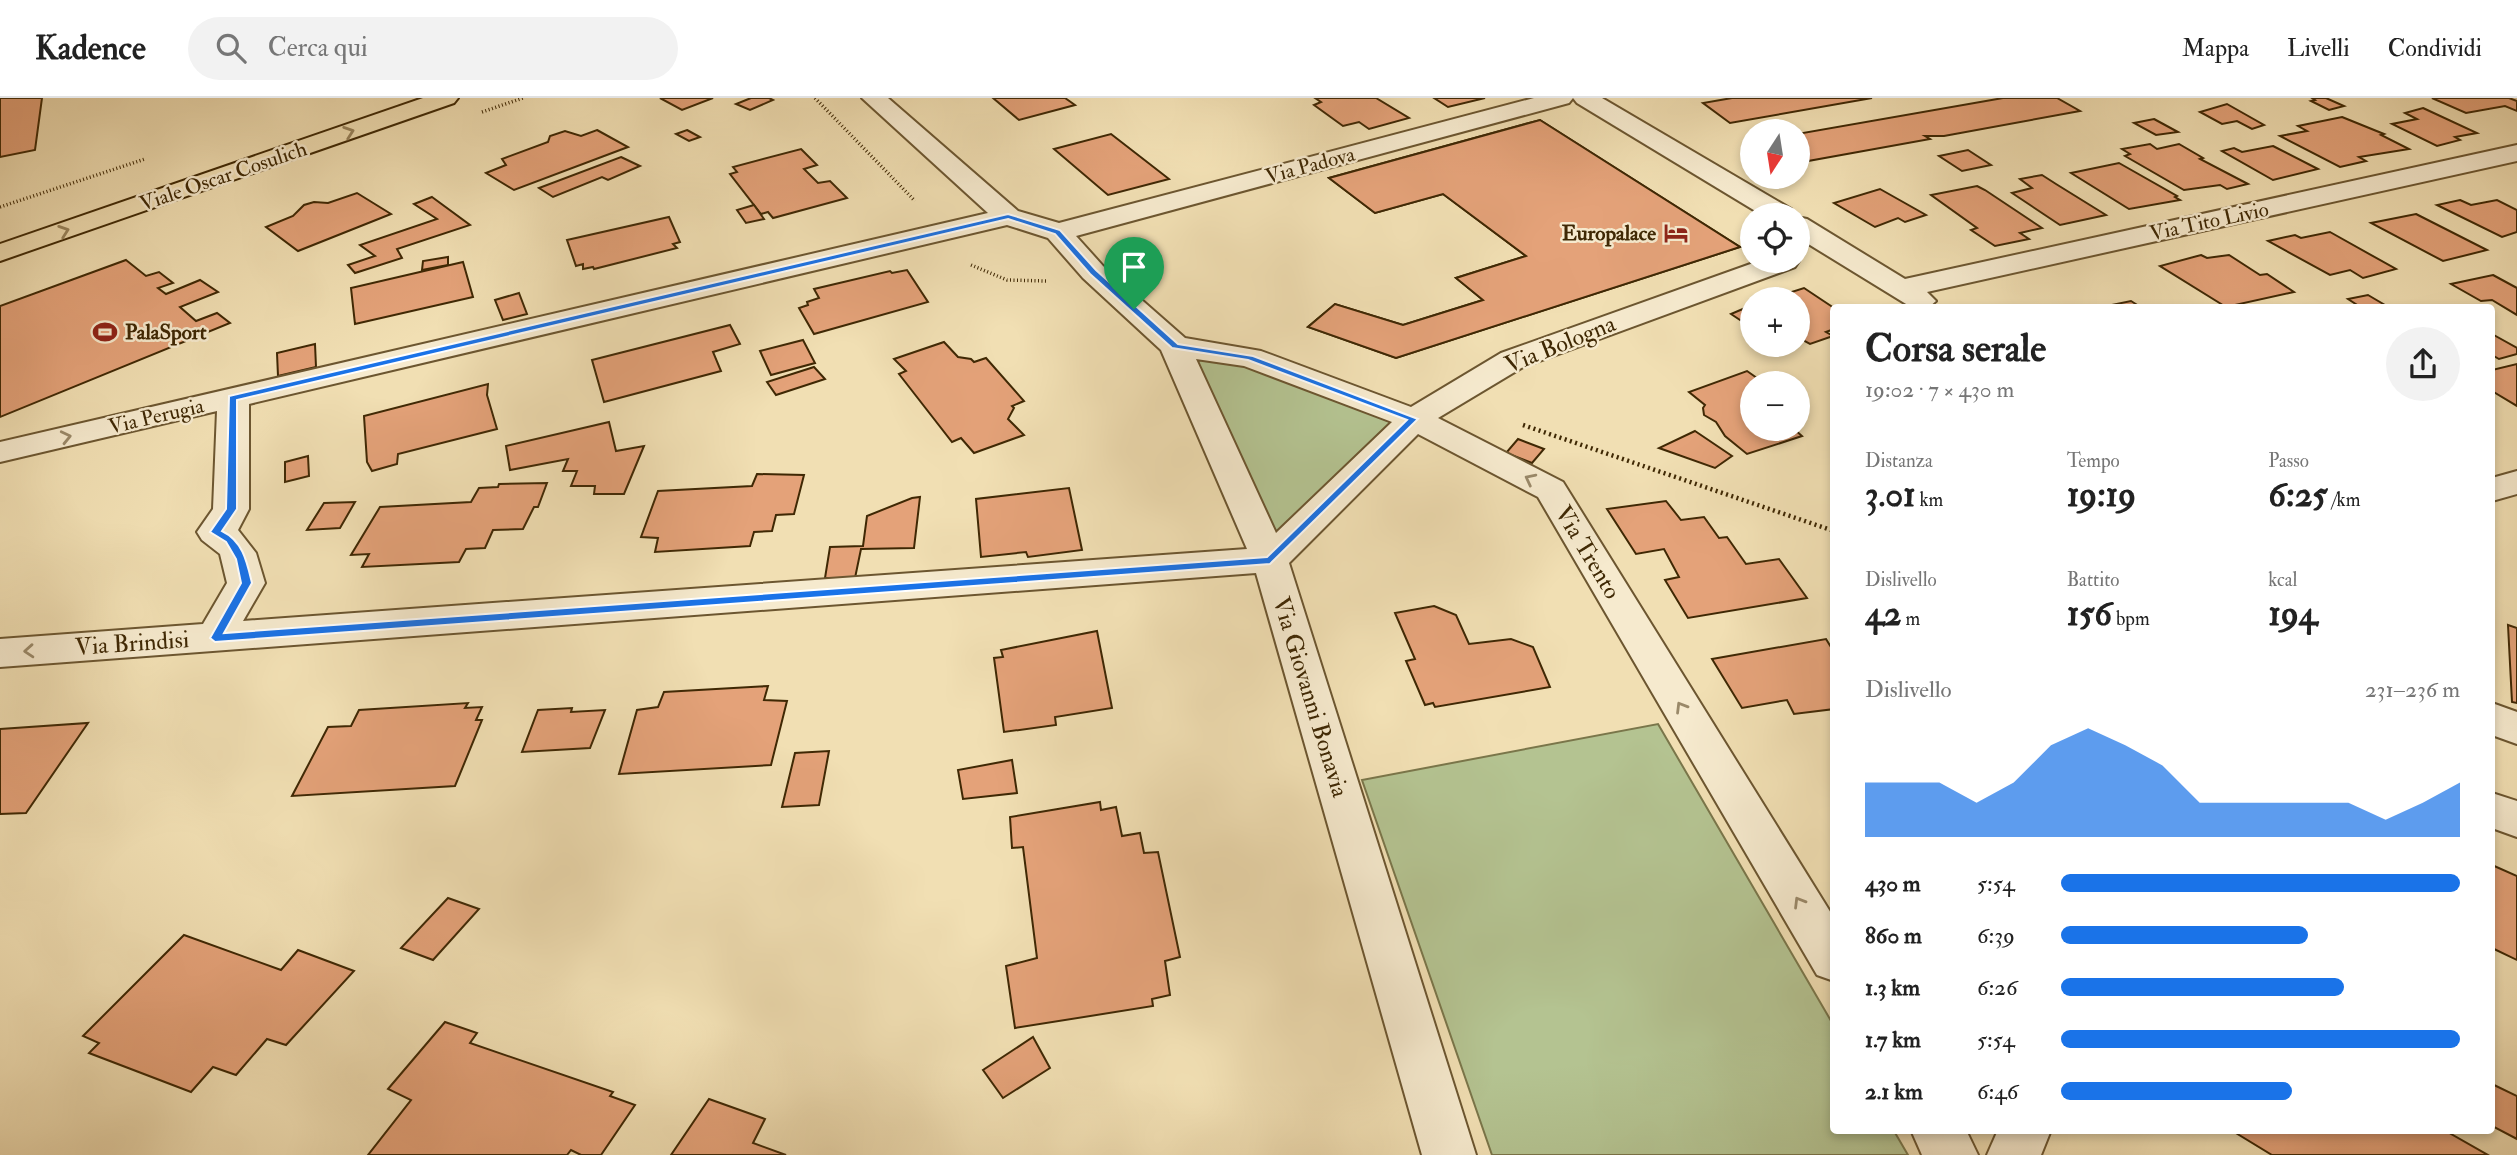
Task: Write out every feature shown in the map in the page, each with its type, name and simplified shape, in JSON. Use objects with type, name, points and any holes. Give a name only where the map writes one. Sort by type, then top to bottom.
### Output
[{"type":"main road","name":"Viale Oscar Cosulich","points":[[0,228],[378,98]]},
{"type":"main road","name":"Viale Oscar Cosulich","points":[[0,253],[446,98]]},
{"type":"street","points":[[874,98],[1008,217],[1058,232]]},
{"type":"street","name":"Via Padova","points":[[1058,232],[1562,98]]},
{"type":"street","points":[[1585,98],[1761,203]]},
{"type":"street","name":"Via Tito Livio","points":[[1900,289],[2517,153]]},
{"type":"street","name":"Via Perugia","points":[[0,452],[1008,217]]},
{"type":"street","name":"Via Giovanni Bonavia","points":[[1058,232],[1093,272],[1175,346],[1270,560],[1449,1155]]},
{"type":"street","points":[[1810,233],[1925,304]]},
{"type":"street","points":[[1810,251],[1829,244]]},
{"type":"street","name":"Via Bologna","points":[[1270,560],[1414,419],[1512,360],[1752,273]]},
{"type":"street","name":"Via Trento","points":[[1175,346],[1250,358],[1414,419],[1551,490],[1830,953]]},
{"type":"street","points":[[215,638],[246,583],[241,559],[230,539],[215,532],[225,522],[231,509],[233,398]]},
{"type":"street","points":[[2495,488],[2517,482]]},
{"type":"street","name":"Via Brindisi","points":[[0,653],[1270,560]]},
{"type":"street","points":[[2495,720],[2517,728]]},
{"type":"street","points":[[2495,811],[2517,819]]},
{"type":"street","points":[[1939,1134],[1951,1155]]},
{"type":"street","points":[[2014,1155],[2023,1134]]},
{"type":"green space","points":[[1191,357],[1237,362],[1398,420],[1275,541]]},
{"type":"green space","points":[[1658,724],[1830,1019],[1830,1134],[1896,1134],[1908,1155],[1492,1155],[1362,780]]},
{"type":"building","points":[[0,98],[42,98],[35,150],[0,157]]},
{"type":"building","points":[[660,98],[713,98],[682,110]]},
{"type":"building","points":[[751,98],[773,100],[750,110],[736,104]]},
{"type":"building","points":[[993,98],[1065,98],[1075,105],[1019,120]]},
{"type":"building","points":[[1315,98],[1376,98],[1409,118],[1369,129],[1359,122],[1343,126],[1314,105],[1321,102]]},
{"type":"building","points":[[1434,98],[1485,98],[1448,107]]},
{"type":"building","points":[[1732,98],[1872,98],[1740,119],[1730,123],[1703,103]]},
{"type":"building","points":[[2003,98],[2057,98],[2080,111],[1944,136],[1925,136],[1930,139],[1810,161],[1810,132]]},
{"type":"building","points":[[2312,98],[2326,98],[2344,106],[2329,110],[2311,101],[2315,100]]},
{"type":"building","points":[[2432,98],[2509,98],[2517,101],[2517,111],[2505,106],[2466,113]]},
{"type":"building","points":[[2227,104],[2264,125],[2252,129],[2237,121],[2222,124],[2200,112]]},
{"type":"building","points":[[2423,108],[2477,133],[2455,137],[2460,140],[2437,146],[2392,124],[2417,119],[2405,113]]},
{"type":"building","points":[[2342,117],[2384,134],[2381,135],[2409,149],[2359,157],[2366,161],[2340,167],[2280,136],[2307,131],[2298,126]]},
{"type":"building","points":[[2154,119],[2178,132],[2156,135],[2134,123]]},
{"type":"building","name":"Europalace","points":[[1540,120],[1740,247],[1396,358],[1308,327],[1335,304],[1403,325],[1483,300],[1456,278],[1526,256],[1443,194],[1375,213],[1329,178]],"holes":[[[1519,155],[1557,180],[1507,194],[1471,169]],[[1603,211],[1643,239],[1594,255],[1552,227]]]},
{"type":"building","name":"Europalace","points":[[1540,120],[1740,247],[1396,358],[1308,327],[1335,304],[1403,325],[1483,300],[1456,278],[1526,256],[1443,194],[1375,213],[1329,178]]},
{"type":"building","points":[[597,130],[628,147],[514,190],[486,173],[506,165],[502,159],[548,142],[550,136],[565,131],[581,136]]},
{"type":"building","points":[[687,130],[700,137],[689,141],[676,134]]},
{"type":"building","points":[[1111,134],[1169,179],[1108,195],[1054,149]]},
{"type":"building","points":[[2150,144],[2157,149],[2179,144],[2203,158],[2200,159],[2248,184],[2227,189],[2220,185],[2184,190],[2125,156],[2130,154],[2122,149]]},
{"type":"building","points":[[2273,146],[2318,169],[2273,180],[2222,151],[2234,148],[2242,152]]},
{"type":"building","points":[[801,149],[817,165],[804,169],[818,183],[830,181],[847,198],[773,218],[768,212],[761,214],[730,174],[737,172],[733,167]]},
{"type":"building","points":[[1968,150],[1991,165],[1962,171],[1939,156]]},
{"type":"building","points":[[621,157],[640,166],[608,180],[602,177],[553,197],[539,188]]},
{"type":"building","points":[[2119,163],[2180,200],[2129,209],[2071,173]]},
{"type":"building","points":[[2042,175],[2106,215],[2060,225],[2012,193],[2032,188],[2020,179]]},
{"type":"building","points":[[1977,186],[2042,228],[2020,233],[2029,239],[1995,246],[1971,230],[1977,228],[1931,195]]},
{"type":"building","points":[[1880,189],[1926,215],[1905,222],[1898,218],[1875,227],[1834,203]]},
{"type":"building","points":[[357,193],[391,214],[298,251],[266,227],[293,216],[304,205],[314,202],[328,203]]},
{"type":"building","points":[[432,197],[470,225],[397,249],[402,258],[355,273],[348,265],[375,256],[360,245],[437,219],[414,204]]},
{"type":"building","points":[[2460,200],[2471,205],[2497,200],[2517,210],[2517,232],[2502,237],[2437,205]]},
{"type":"building","points":[[754,205],[764,219],[746,223],[737,210]]},
{"type":"building","points":[[2416,214],[2487,250],[2443,261],[2371,223]]},
{"type":"building","points":[[669,217],[680,242],[673,244],[677,248],[594,269],[583,269],[583,264],[576,266],[567,240]]},
{"type":"building","points":[[2330,232],[2396,269],[2363,278],[2350,270],[2330,275],[2268,241]]},
{"type":"building","points":[[2201,255],[2207,258],[2229,255],[2260,275],[2267,274],[2294,292],[2240,304],[2221,304],[2160,266]]},
{"type":"building","points":[[448,257],[448,265],[422,270],[423,261]]},
{"type":"building","name":"PalaSport","points":[[126,260],[146,276],[159,272],[173,283],[158,288],[166,294],[200,280],[218,292],[180,307],[196,321],[217,313],[230,323],[0,417],[0,306]]},
{"type":"building","points":[[463,262],[473,297],[355,324],[351,288]]},
{"type":"building","points":[[907,270],[928,302],[814,334],[799,308],[819,298],[814,289],[890,271],[892,273]]},
{"type":"building","points":[[2493,275],[2517,288],[2517,315],[2492,300],[2481,301],[2451,284]]},
{"type":"building","points":[[1810,292],[1830,305],[1830,330],[1826,332],[1830,337],[1810,344]]},
{"type":"building","points":[[519,293],[527,314],[503,320],[495,300]]},
{"type":"building","points":[[2368,295],[2383,304],[2356,304],[2348,299]]},
{"type":"building","points":[[1740,310],[1740,320],[1731,314]]},
{"type":"building","points":[[730,325],[740,344],[713,352],[721,371],[604,402],[592,360]]},
{"type":"building","points":[[2495,336],[2517,348],[2517,354],[2499,359],[2495,357]]},
{"type":"building","points":[[803,340],[815,363],[771,375],[760,351]]},
{"type":"building","points":[[944,342],[958,357],[974,362],[986,358],[1024,401],[1012,406],[1014,408],[1008,419],[1024,435],[974,453],[961,438],[952,442],[899,374],[906,371],[894,359]]},
{"type":"building","points":[[315,344],[316,367],[278,376],[277,353]]},
{"type":"building","points":[[2517,364],[2517,406],[2495,393],[2495,369]]},
{"type":"building","points":[[814,367],[825,379],[776,395],[767,382]]},
{"type":"building","points":[[1740,374],[1740,441],[1787,441],[1747,454],[1725,436],[1716,422],[1704,415],[1705,405],[1689,392]]},
{"type":"building","points":[[488,384],[487,395],[497,429],[398,454],[397,464],[372,471],[367,462],[364,416]]},
{"type":"building","points":[[609,422],[616,451],[644,446],[624,494],[594,494],[595,486],[571,486],[577,471],[563,471],[568,459],[510,470],[506,446]]},
{"type":"building","points":[[1695,431],[1732,456],[1715,468],[1659,448]]},
{"type":"building","points":[[1518,439],[1544,449],[1532,463],[1506,453]]},
{"type":"building","points":[[308,456],[309,476],[285,482],[285,462]]},
{"type":"building","points":[[757,474],[804,475],[794,514],[776,515],[772,531],[754,532],[750,546],[655,552],[658,538],[641,537],[658,491],[752,486]]},
{"type":"building","points":[[547,483],[538,507],[534,507],[523,529],[493,530],[485,548],[466,549],[459,562],[362,567],[369,554],[351,555],[380,507],[471,502],[479,488],[498,487],[499,484]]},
{"type":"building","points":[[1069,488],[1082,550],[1028,557],[1026,552],[981,557],[976,499]]},
{"type":"building","points":[[920,497],[914,548],[861,549],[855,578],[825,578],[830,547],[863,546],[867,516]]},
{"type":"building","points":[[1666,501],[1681,520],[1704,517],[1719,538],[1727,537],[1746,564],[1779,559],[1807,598],[1688,618],[1665,580],[1679,577],[1664,549],[1636,554],[1607,509]]},
{"type":"building","points":[[355,502],[340,528],[307,530],[324,503]]},
{"type":"building","points":[[1434,606],[1456,615],[1469,644],[1511,639],[1533,647],[1550,687],[1435,707],[1433,703],[1425,705],[1406,661],[1415,659],[1395,613]]},
{"type":"building","points":[[2508,625],[2517,628],[2517,703],[2512,702]]},
{"type":"building","points":[[1097,631],[1112,708],[1055,717],[1056,725],[1004,732],[994,658],[1003,657],[1001,650]]},
{"type":"building","points":[[1826,639],[1830,646],[1830,710],[1794,714],[1787,700],[1742,708],[1712,659]]},
{"type":"building","points":[[768,686],[764,700],[787,701],[771,765],[619,774],[637,710],[658,707],[664,692]]},
{"type":"building","points":[[468,703],[465,708],[482,707],[476,720],[482,720],[455,786],[292,796],[328,727],[351,726],[359,710]]},
{"type":"building","points":[[572,708],[571,712],[605,710],[590,748],[522,752],[538,710]]},
{"type":"building","points":[[88,723],[26,813],[0,814],[0,729]]},
{"type":"building","points":[[829,751],[819,805],[782,807],[795,753]]},
{"type":"building","points":[[1012,760],[1017,793],[963,799],[958,770]]},
{"type":"building","points":[[1100,802],[1101,810],[1116,807],[1122,836],[1140,833],[1144,853],[1158,852],[1180,957],[1165,961],[1170,995],[1152,999],[1153,1006],[1015,1028],[1006,966],[1037,958],[1023,847],[1012,848],[1010,817]]},
{"type":"building","points":[[2495,866],[2517,876],[2517,960],[2495,949]]},
{"type":"building","points":[[448,898],[479,909],[433,960],[401,948]]},
{"type":"building","points":[[184,935],[281,970],[298,950],[354,971],[286,1045],[267,1039],[236,1075],[213,1067],[191,1092],[89,1053],[99,1043],[83,1036]]},
{"type":"building","points":[[445,1022],[477,1033],[470,1043],[613,1092],[610,1096],[635,1105],[601,1155],[581,1155],[571,1150],[567,1155],[368,1155],[411,1100],[388,1089]]},
{"type":"building","points":[[1033,1037],[1050,1068],[1003,1098],[983,1070]]},
{"type":"building","points":[[2495,1085],[2517,1096],[2517,1139],[2495,1128]]},
{"type":"building","points":[[709,1099],[765,1119],[753,1143],[786,1155],[671,1155]]},
{"type":"building","points":[[2238,1134],[2451,1134],[2488,1155],[2272,1155]]},
{"type":"place","name":"Europalace","points":[[1676,233]]},
{"type":"place","name":"PalaSport","points":[[105,332]]},
{"type":"route","points":[[1008,217],[1058,232],[1093,272],[1134,309],[1175,346],[1250,358],[1414,419],[1270,560],[215,638],[246,583],[241,559],[230,539],[215,532],[225,522],[231,509],[233,398],[1008,217]]}]
